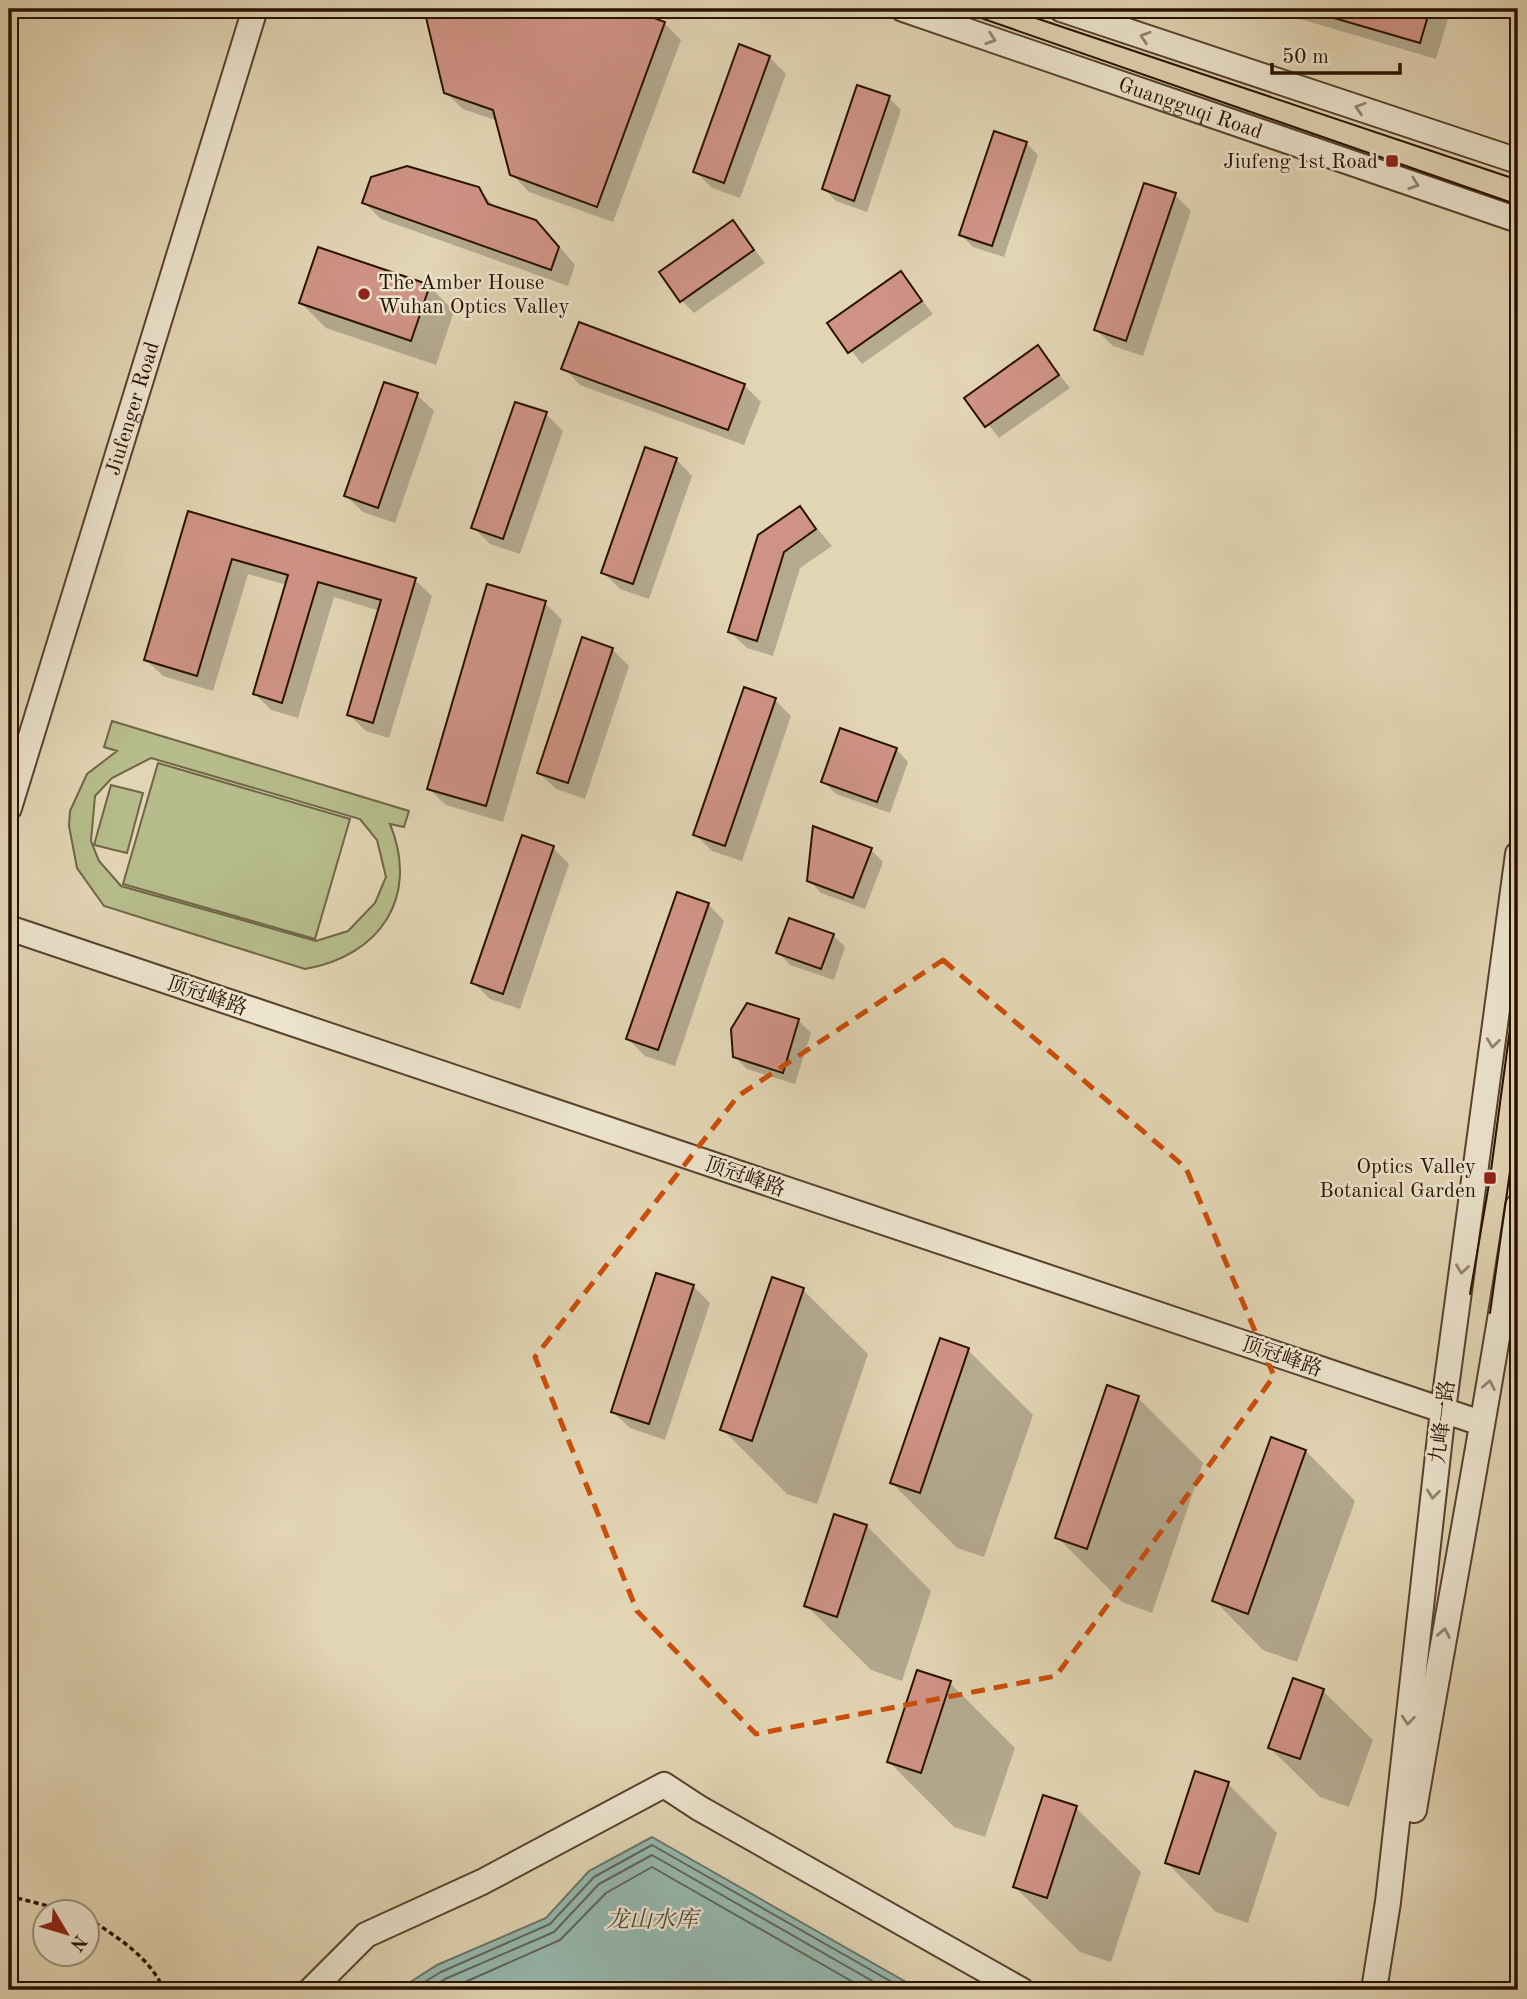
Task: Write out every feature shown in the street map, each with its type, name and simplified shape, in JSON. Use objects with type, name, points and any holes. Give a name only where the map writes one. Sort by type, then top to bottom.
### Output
[{"type":"street","name":"Jiufenger Road","points":[[9,808],[255,9]]},
{"type":"street","name":"Guangguqi Road","points":[[903,9],[1518,220]]},
{"type":"street","points":[[1061,9],[1518,160]]},
{"type":"street","name":"九峰一路","points":[[1374,1990],[1388,1902],[1443,1410],[1518,854]]},
{"type":"street","name":"顶冠峰路","points":[[9,928],[1480,1423]]},
{"type":"street","name":"九峰一路","points":[[1383,1990],[1480,1423],[1498,1339],[1518,1206]]},
{"type":"street","points":[[311,1990],[366,1935],[481,1882],[664,1785],[699,1808],[1021,1990]]},
{"type":"path","points":[[9,1896],[32,1902]]},
{"type":"path","points":[[102,1927],[128,1944],[156,1972],[164,1990]]},
{"type":"highlighted area","points":[[943,960],[1186,1168],[1274,1376],[1056,1676],[756,1734],[637,1611],[535,1357],[738,1096]]},
{"type":"green space","points":[[112,721],[409,811],[404,827],[390,824],[398,851],[400,876],[396,899],[387,919],[373,937],[354,951],[331,962],[305,969],[104,906],[77,868],[69,826],[70,811],[87,774],[117,751],[104,747]],"holes":[[[151,758],[360,819],[377,840],[386,877],[375,903],[348,931],[316,941],[121,886],[99,861],[91,841],[95,796],[112,778]]]},
{"type":"green space","points":[[158,763],[350,819],[315,939],[123,884]]},
{"type":"green space","points":[[111,785],[143,793],[127,853],[94,845]]},
{"type":"water","name":"龙山水库","points":[[652,1837],[920,1990],[398,1990],[437,1965],[546,1918],[589,1871]]},
{"type":"building","points":[[424,9],[630,9],[665,22],[597,207],[510,175],[493,110],[444,93]]},
{"type":"building","points":[[1303,9],[1430,9],[1420,43]]},
{"type":"building","points":[[739,44],[770,56],[724,183],[693,172]]},
{"type":"building","points":[[857,85],[890,96],[854,201],[822,189]]},
{"type":"building","points":[[994,131],[1027,142],[992,246],[959,235]]},
{"type":"building","points":[[407,166],[479,187],[488,204],[536,220],[559,247],[551,270],[362,203],[371,177]]},
{"type":"building","points":[[1144,183],[1176,193],[1126,341],[1094,330]]},
{"type":"building","points":[[733,220],[754,250],[680,302],[659,272]]},
{"type":"building","name":"The Amber House Wuhan Optics Valley","points":[[318,247],[430,285],[411,341],[299,303]]},
{"type":"building","points":[[901,271],[922,301],[848,353],[827,323]]},
{"type":"building","points":[[579,322],[745,384],[728,430],[561,369]]},
{"type":"building","points":[[1038,345],[1059,375],[985,427],[964,398]]},
{"type":"building","points":[[384,382],[418,393],[378,508],[344,496]]},
{"type":"building","points":[[515,402],[547,412],[503,539],[471,528]]},
{"type":"building","points":[[645,447],[677,458],[633,584],[601,573]]},
{"type":"building","points":[[800,506],[816,529],[784,552],[757,641],[728,632],[758,535]]},
{"type":"building","points":[[188,511],[416,578],[373,723],[347,715],[381,600],[318,582],[282,703],[253,694],[288,575],[232,559],[197,676],[144,660]]},
{"type":"building","points":[[487,584],[546,601],[486,806],[427,789]]},
{"type":"building","points":[[582,637],[613,648],[568,783],[537,773]]},
{"type":"building","points":[[744,687],[776,698],[725,846],[693,835]]},
{"type":"building","points":[[840,728],[897,748],[877,802],[821,782]]},
{"type":"building","points":[[813,826],[872,848],[853,898],[807,881]]},
{"type":"building","points":[[522,835],[554,846],[503,994],[471,983]]},
{"type":"building","points":[[677,892],[709,903],[658,1050],[626,1039]]},
{"type":"building","points":[[789,918],[834,934],[821,969],[776,953]]},
{"type":"building","points":[[747,1003],[799,1019],[783,1073],[733,1057],[731,1029]]},
{"type":"building","points":[[656,1273],[694,1285],[649,1424],[611,1412]]},
{"type":"building","points":[[772,1277],[804,1288],[752,1441],[720,1430]]},
{"type":"building","points":[[940,1338],[969,1348],[920,1493],[890,1483]]},
{"type":"building","points":[[1107,1385],[1139,1396],[1087,1549],[1055,1538]]},
{"type":"building","points":[[1271,1437],[1306,1450],[1248,1614],[1212,1601]]},
{"type":"building","points":[[834,1514],[867,1525],[837,1617],[804,1606]]},
{"type":"building","points":[[917,1670],[951,1681],[921,1773],[887,1762]]},
{"type":"building","points":[[1293,1678],[1324,1689],[1300,1759],[1268,1748]]},
{"type":"building","points":[[1195,1771],[1229,1782],[1199,1874],[1165,1863]]},
{"type":"building","points":[[1043,1795],[1077,1806],[1047,1898],[1013,1887]]},
{"type":"tram line","points":[[955,9],[1518,205]]},
{"type":"tram line","points":[[1009,9],[1518,180]]},
{"type":"tram line","points":[[1470,1294],[1490,1178],[1518,969]]},
{"type":"tram line","points":[[1490,1313],[1518,1115]]},
{"type":"place","name":"Jiufeng 1st Road","points":[[1392,161]]},
{"type":"place","name":"The Amber House Wuhan Optics Valley","points":[[364,294]]},
{"type":"place","name":"Optics Valley Botanical Garden","points":[[1490,1178]]}]
